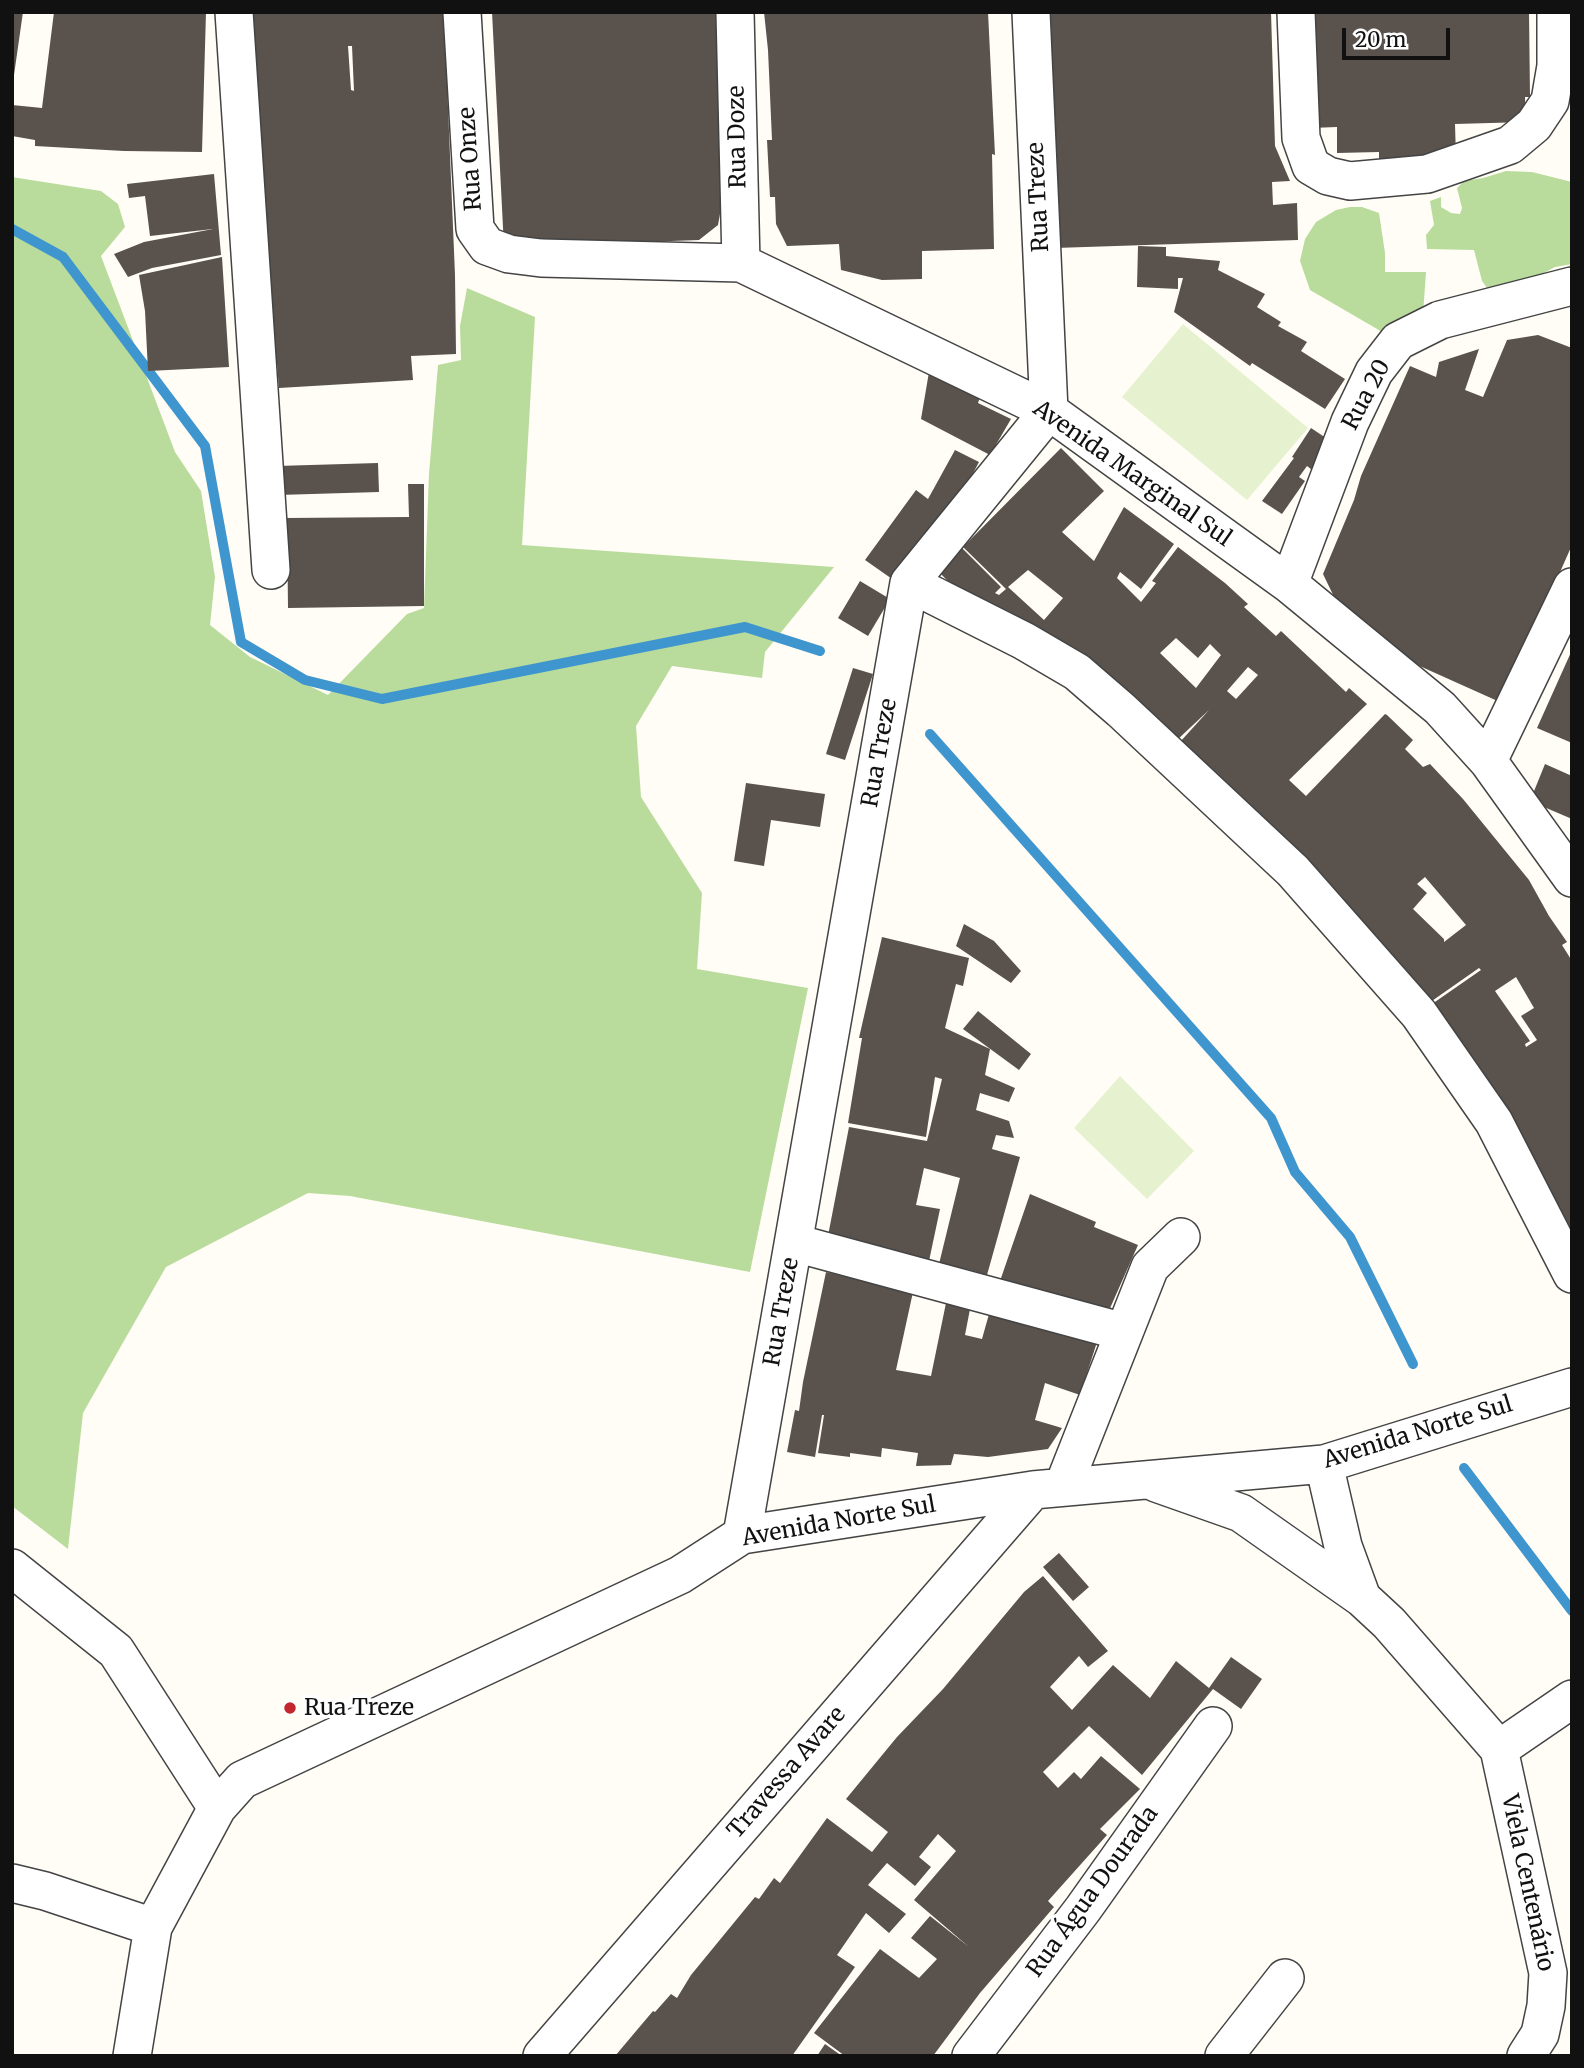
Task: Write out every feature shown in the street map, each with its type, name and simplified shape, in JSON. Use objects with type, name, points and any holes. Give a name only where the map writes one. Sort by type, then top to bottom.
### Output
[{"type":"street","points":[[234,12],[271,570]]},
{"type":"street","name":"Rua Onze","points":[[462,12],[475,229],[487,246],[509,254],[541,258]]},
{"type":"street","name":"Rua Doze","points":[[735,12],[741,263]]},
{"type":"street","name":"Rua Treze","points":[[742,1535],[909,583],[1049,411],[1031,12]]},
{"type":"street","points":[[1296,12],[1301,138],[1311,166],[1328,176],[1350,181],[1427,174],[1510,145],[1534,125],[1550,101],[1556,66],[1556,12]]},
{"type":"street","name":"Avenida Marginal Sul","points":[[541,258],[741,263],[1049,411],[1289,584],[1440,708],[1488,761],[1572,878]]},
{"type":"street","name":"Rua 20","points":[[1289,584],[1350,422],[1374,372],[1398,341],[1440,320],[1572,286]]},
{"type":"street","points":[[909,583],[1024,641],[1077,673],[1121,710],[1293,871],[1419,1014],[1494,1122],[1572,1274]]},
{"type":"street","points":[[1488,761],[1572,587]]},
{"type":"street","name":"Travessa Avare","points":[[542,2056],[1048,1489],[1124,1332],[1150,1267],[1181,1237]]},
{"type":"street","points":[[795,1243],[1124,1332]]},
{"type":"street","name":"Avenida Norte Sul","points":[[132,2056],[153,1927],[217,1808],[242,1780],[680,1575],[742,1535],[1048,1489],[1324,1464],[1572,1387]]},
{"type":"street","points":[[1324,1464],[1343,1546],[1362,1598]]},
{"type":"street","points":[[1145,1479],[1241,1513],[1362,1598],[1389,1623],[1499,1749],[1572,1699]]},
{"type":"street","points":[[12,1568],[116,1651],[217,1808]]},
{"type":"street","name":"Rua Água Dourada","points":[[971,2056],[1083,1909],[1213,1726]]},
{"type":"street","name":"Viela Centenário","points":[[1499,1749],[1548,1973],[1546,2006],[1540,2034],[1525,2056]]},
{"type":"street","points":[[12,1884],[153,1927]]},
{"type":"street","points":[[1224,2056],[1285,1978]]},
{"type":"green space","points":[[1506,171],[1532,172],[1572,182],[1572,264],[1555,267],[1540,275],[1519,294],[1493,296],[1482,281],[1474,250],[1427,249],[1426,235],[1434,225],[1430,201],[1441,197],[1441,207],[1451,213],[1460,214],[1462,208],[1457,188],[1464,181]]},
{"type":"green space","points":[[12,177],[101,191],[118,204],[125,227],[101,256],[175,452],[201,491],[215,577],[210,625],[250,657],[328,695],[407,614],[424,608],[429,474],[438,365],[461,360],[460,326],[467,288],[535,317],[522,545],[834,567],[765,652],[762,678],[672,666],[636,726],[641,797],[702,893],[697,969],[808,988],[750,1272],[350,1196],[308,1193],[166,1267],[83,1413],[68,1549],[12,1506]]},
{"type":"green space","points":[[1362,207],[1379,213],[1385,272],[1426,272],[1423,314],[1384,333],[1310,290],[1300,261],[1305,239],[1316,222],[1336,210]]},
{"type":"green space","points":[[1183,324],[1308,428],[1247,500],[1122,397]]},
{"type":"green space","points":[[1120,1076],[1194,1151],[1147,1199],[1074,1128]]},
{"type":"building","points":[[12,12],[23,12],[14,75],[12,75]]},
{"type":"building","points":[[54,12],[206,12],[202,152],[35,146],[35,140],[12,136],[12,105],[42,108]]},
{"type":"building","points":[[252,12],[444,12],[456,354],[411,356],[413,380],[279,388],[277,364],[266,365]],"holes":[[[348,46],[352,46],[354,91],[351,90]]]},
{"type":"building","points":[[492,12],[716,12],[723,197],[718,225],[699,240],[504,247]]},
{"type":"building","points":[[764,12],[988,12],[995,155],[992,154],[994,249],[922,251],[922,279],[882,280],[841,270],[839,244],[787,246],[776,224],[775,197],[770,197],[767,140],[772,140]]},
{"type":"building","points":[[1044,12],[1271,12],[1275,146],[1290,181],[1272,182],[1273,205],[1297,203],[1298,240],[1055,248],[1050,31],[1045,31]]},
{"type":"building","points":[[1308,12],[1529,12],[1530,97],[1525,97],[1526,122],[1455,124],[1456,158],[1379,170],[1379,152],[1337,153],[1337,127],[1311,128]]},
{"type":"building","points":[[214,174],[221,255],[152,268],[128,277],[114,254],[144,242],[213,229],[150,236],[145,196],[129,198],[127,184]]},
{"type":"building","points":[[1138,246],[1166,247],[1166,256],[1220,261],[1218,270],[1265,294],[1257,307],[1281,322],[1278,326],[1307,342],[1301,351],[1345,379],[1325,409],[1252,363],[1250,366],[1174,312],[1183,278],[1178,278],[1178,289],[1137,287]]},
{"type":"building","points":[[222,257],[229,367],[148,371],[145,311],[139,275]]},
{"type":"building","points":[[1538,335],[1572,348],[1572,545],[1502,703],[1404,659],[1337,603],[1323,574],[1354,500],[1361,476],[1410,366],[1436,377],[1439,362],[1479,349],[1465,390],[1483,397],[1507,340]]},
{"type":"building","points":[[929,372],[980,397],[978,403],[1011,419],[990,455],[921,419]]},
{"type":"building","points":[[1311,428],[1335,444],[1316,473],[1307,466],[1299,477],[1305,481],[1282,514],[1262,501],[1294,458],[1292,457]]},
{"type":"building","points":[[1061,448],[1104,491],[1062,532],[1094,561],[1124,507],[1174,544],[1141,589],[1120,572],[1117,578],[1141,602],[1156,583],[1152,581],[1178,547],[1225,583],[1248,604],[1244,607],[1276,636],[1281,631],[1346,692],[1349,688],[1367,704],[1289,780],[1306,796],[1385,714],[1413,740],[1405,749],[1423,767],[1430,764],[1463,799],[1529,880],[1567,942],[1562,945],[1572,961],[1572,1233],[1432,1004],[1481,970],[1479,968],[1429,1003],[1180,742],[1209,710],[1176,741],[1057,638],[1052,641],[1037,627],[1025,638],[980,614],[938,571],[962,548],[1001,587],[995,593],[999,595],[1006,589],[963,547]],"holes":[[[1028,570],[1063,598],[1044,620],[1008,587]],[[1176,638],[1198,658],[1210,644],[1221,655],[1196,688],[1160,653]],[[1248,667],[1258,675],[1236,699],[1227,691]],[[1425,877],[1466,925],[1444,942],[1413,909],[1427,893],[1417,884]],[[1516,977],[1534,1008],[1521,1016],[1537,1040],[1526,1047],[1525,1044],[1530,1041],[1495,991]]]},
{"type":"building","points":[[955,450],[979,462],[952,513],[895,581],[865,560],[916,490],[928,499]]},
{"type":"building","points":[[378,463],[379,492],[278,495],[277,466]]},
{"type":"building","points":[[408,484],[424,484],[424,606],[288,608],[287,518],[409,517]]},
{"type":"building","points":[[860,581],[890,599],[868,636],[838,618]]},
{"type":"building","points":[[1572,650],[1572,743],[1537,728]]},
{"type":"building","points":[[853,668],[873,674],[845,760],[826,754]]},
{"type":"building","points":[[1545,764],[1572,776],[1572,819],[1530,801]]},
{"type":"building","points":[[746,783],[825,794],[820,827],[771,820],[764,866],[734,861]]},
{"type":"building","points":[[964,924],[994,941],[1021,971],[1011,983],[956,946]]},
{"type":"building","points":[[882,937],[969,958],[963,986],[956,984],[945,1028],[990,1049],[985,1075],[1015,1088],[1009,1102],[980,1093],[976,1110],[1009,1121],[1014,1138],[996,1135],[992,1149],[1020,1157],[987,1275],[966,1269],[963,1283],[939,1264],[960,1178],[924,1168],[916,1205],[940,1209],[929,1261],[827,1241],[849,1127],[927,1141],[942,1079],[935,1077],[926,1137],[848,1123],[862,1038],[859,1038]]},
{"type":"building","points":[[978,1011],[1031,1054],[1019,1070],[963,1029]]},
{"type":"building","points":[[1030,1194],[1096,1222],[1094,1227],[1138,1245],[1107,1315],[1000,1281]]},
{"type":"building","points":[[826,1272],[913,1292],[896,1370],[931,1376],[946,1303],[970,1309],[965,1335],[982,1339],[989,1314],[1097,1342],[1080,1395],[1045,1383],[1035,1420],[1062,1428],[1048,1449],[988,1457],[954,1454],[951,1465],[916,1466],[918,1453],[882,1448],[881,1457],[818,1453],[822,1415],[815,1457],[787,1452],[795,1410],[799,1411]]},
{"type":"building","points":[[1059,1553],[1089,1587],[1073,1601],[1043,1567]]},
{"type":"building","points":[[1043,1576],[1108,1651],[1088,1667],[1079,1656],[1050,1687],[1072,1710],[1113,1665],[1150,1698],[1176,1661],[1209,1688],[1231,1657],[1262,1679],[1241,1709],[1213,1689],[1142,1775],[1089,1726],[1043,1772],[1058,1788],[1074,1772],[1081,1779],[1101,1756],[1140,1789],[1100,1829],[1107,1835],[1048,1901],[1054,1907],[980,1993],[933,2056],[845,2056],[814,2033],[880,1949],[919,1978],[937,1959],[911,1938],[930,1916],[969,1947],[914,1900],[956,1851],[938,1834],[919,1857],[931,1867],[915,1886],[887,1863],[868,1885],[906,1914],[889,1933],[866,1913],[837,1955],[855,1967],[792,2056],[615,2056],[671,1994],[677,1998],[691,1975],[755,1897],[759,1899],[774,1878],[780,1883],[827,1818],[872,1852],[888,1832],[846,1799],[1024,1592]]},
{"type":"building","points":[[825,2044],[842,2056],[817,2056]]},
{"type":"waterway","points":[[12,229],[63,257],[205,446],[241,642],[305,680],[382,699],[745,627],[820,651]]},
{"type":"waterway","points":[[930,734],[1271,1118],[1295,1172],[1350,1237],[1413,1364]]},
{"type":"waterway","points":[[1464,1468],[1572,1611]]},
{"type":"place","name":"Rua Treze","points":[[290,1708]]}]
